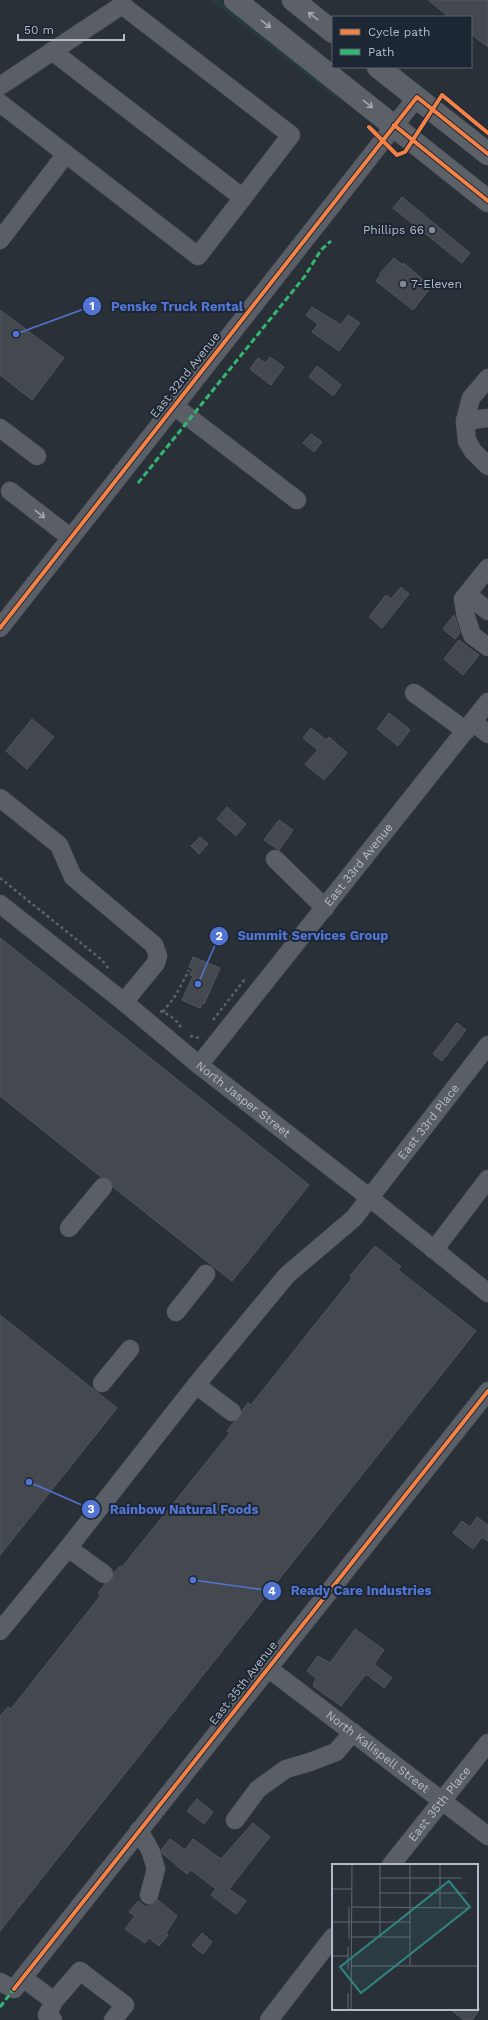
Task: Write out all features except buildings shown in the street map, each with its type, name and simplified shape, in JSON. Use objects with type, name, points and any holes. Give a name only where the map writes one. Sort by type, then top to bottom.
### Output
[{"type":"main road","points":[[235,0],[488,201]]},
{"type":"main road","points":[[293,0],[332,31]]},
{"type":"main road","points":[[379,68],[488,154]]},
{"type":"street","points":[[0,86],[122,5],[291,135],[198,256],[0,103]]},
{"type":"street","points":[[52,51],[243,198]]},
{"type":"street","name":"East 32nd Avenue","points":[[0,628],[416,97]]},
{"type":"street","points":[[0,240],[66,154]]},
{"type":"street","points":[[488,378],[471,398],[465,421],[467,441],[488,466]]},
{"type":"street","points":[[174,406],[297,500]]},
{"type":"street","points":[[465,421],[488,418]]},
{"type":"street","points":[[0,428],[37,456]]},
{"type":"street","points":[[10,491],[70,538]]},
{"type":"street","points":[[488,568],[463,599],[466,617],[472,635],[488,647]]},
{"type":"street","points":[[467,594],[488,611]]},
{"type":"street","points":[[414,693],[469,727],[488,734]]},
{"type":"street","name":"East 33rd Avenue","points":[[199,1065],[488,702]]},
{"type":"street","points":[[0,798],[59,845],[73,877],[154,945],[158,956],[156,963],[124,1002]]},
{"type":"street","points":[[276,859],[325,908]]},
{"type":"street","name":"North Jasper Street","points":[[0,904],[124,1002],[199,1065],[370,1198],[488,1293]]},
{"type":"street","name":"East 33rd Place","points":[[0,1631],[68,1548],[196,1385],[287,1275],[354,1218],[488,1045]]},
{"type":"street","points":[[434,1250],[488,1179]]},
{"type":"street","points":[[69,1228],[103,1187]]},
{"type":"street","points":[[176,1312],[206,1274]]},
{"type":"street","points":[[102,1384],[130,1349]]},
{"type":"street","points":[[196,1385],[232,1412]]},
{"type":"street","name":"East 35th Avenue","points":[[12,1983],[139,1830],[488,1391]]},
{"type":"street","points":[[68,1548],[104,1574]]},
{"type":"street","name":"North Kalispell Street","points":[[268,1668],[443,1800],[488,1836]]},
{"type":"street","points":[[235,1820],[258,1789],[286,1769],[336,1752],[353,1732]]},
{"type":"street","name":"East 35th Place","points":[[392,1864],[488,1743]]},
{"type":"street","points":[[139,1830],[151,1852],[156,1869],[149,1895]]},
{"type":"street","points":[[269,2020],[332,1938]]},
{"type":"street","points":[[53,2020],[47,2015],[54,2001],[80,1971],[125,2005],[113,2020]]},
{"type":"street","points":[[12,1983],[54,2001]]},
{"type":"path","points":[[163,1012],[176,995],[189,970]]},
{"type":"green space","points":[[210,0],[220,0],[341,94],[337,99]]},
{"type":"marked path","points":[[138,483],[305,276],[321,250],[331,241]]},
{"type":"marked path","points":[[0,2007],[14,1989]]},
{"type":"cycle path","points":[[369,127],[397,155],[405,152],[442,95],[488,133]]},
{"type":"cycle path","points":[[0,628],[417,97],[488,154]]},
{"type":"cycle path","points":[[394,125],[488,201]]},
{"type":"cycle path","points":[[14,1989],[488,1391]]},
{"type":"place","name":"Phillips 66","points":[[432,230]]},
{"type":"place","name":"7-Eleven","points":[[403,284]]},
{"type":"place","name":"Penske Truck Rental","points":[[16,334]]},
{"type":"place","name":"Summit Services Group","points":[[198,984]]},
{"type":"place","name":"Rainbow Natural Foods","points":[[29,1482]]},
{"type":"place","name":"Ready Care Industries","points":[[193,1580]]}]
